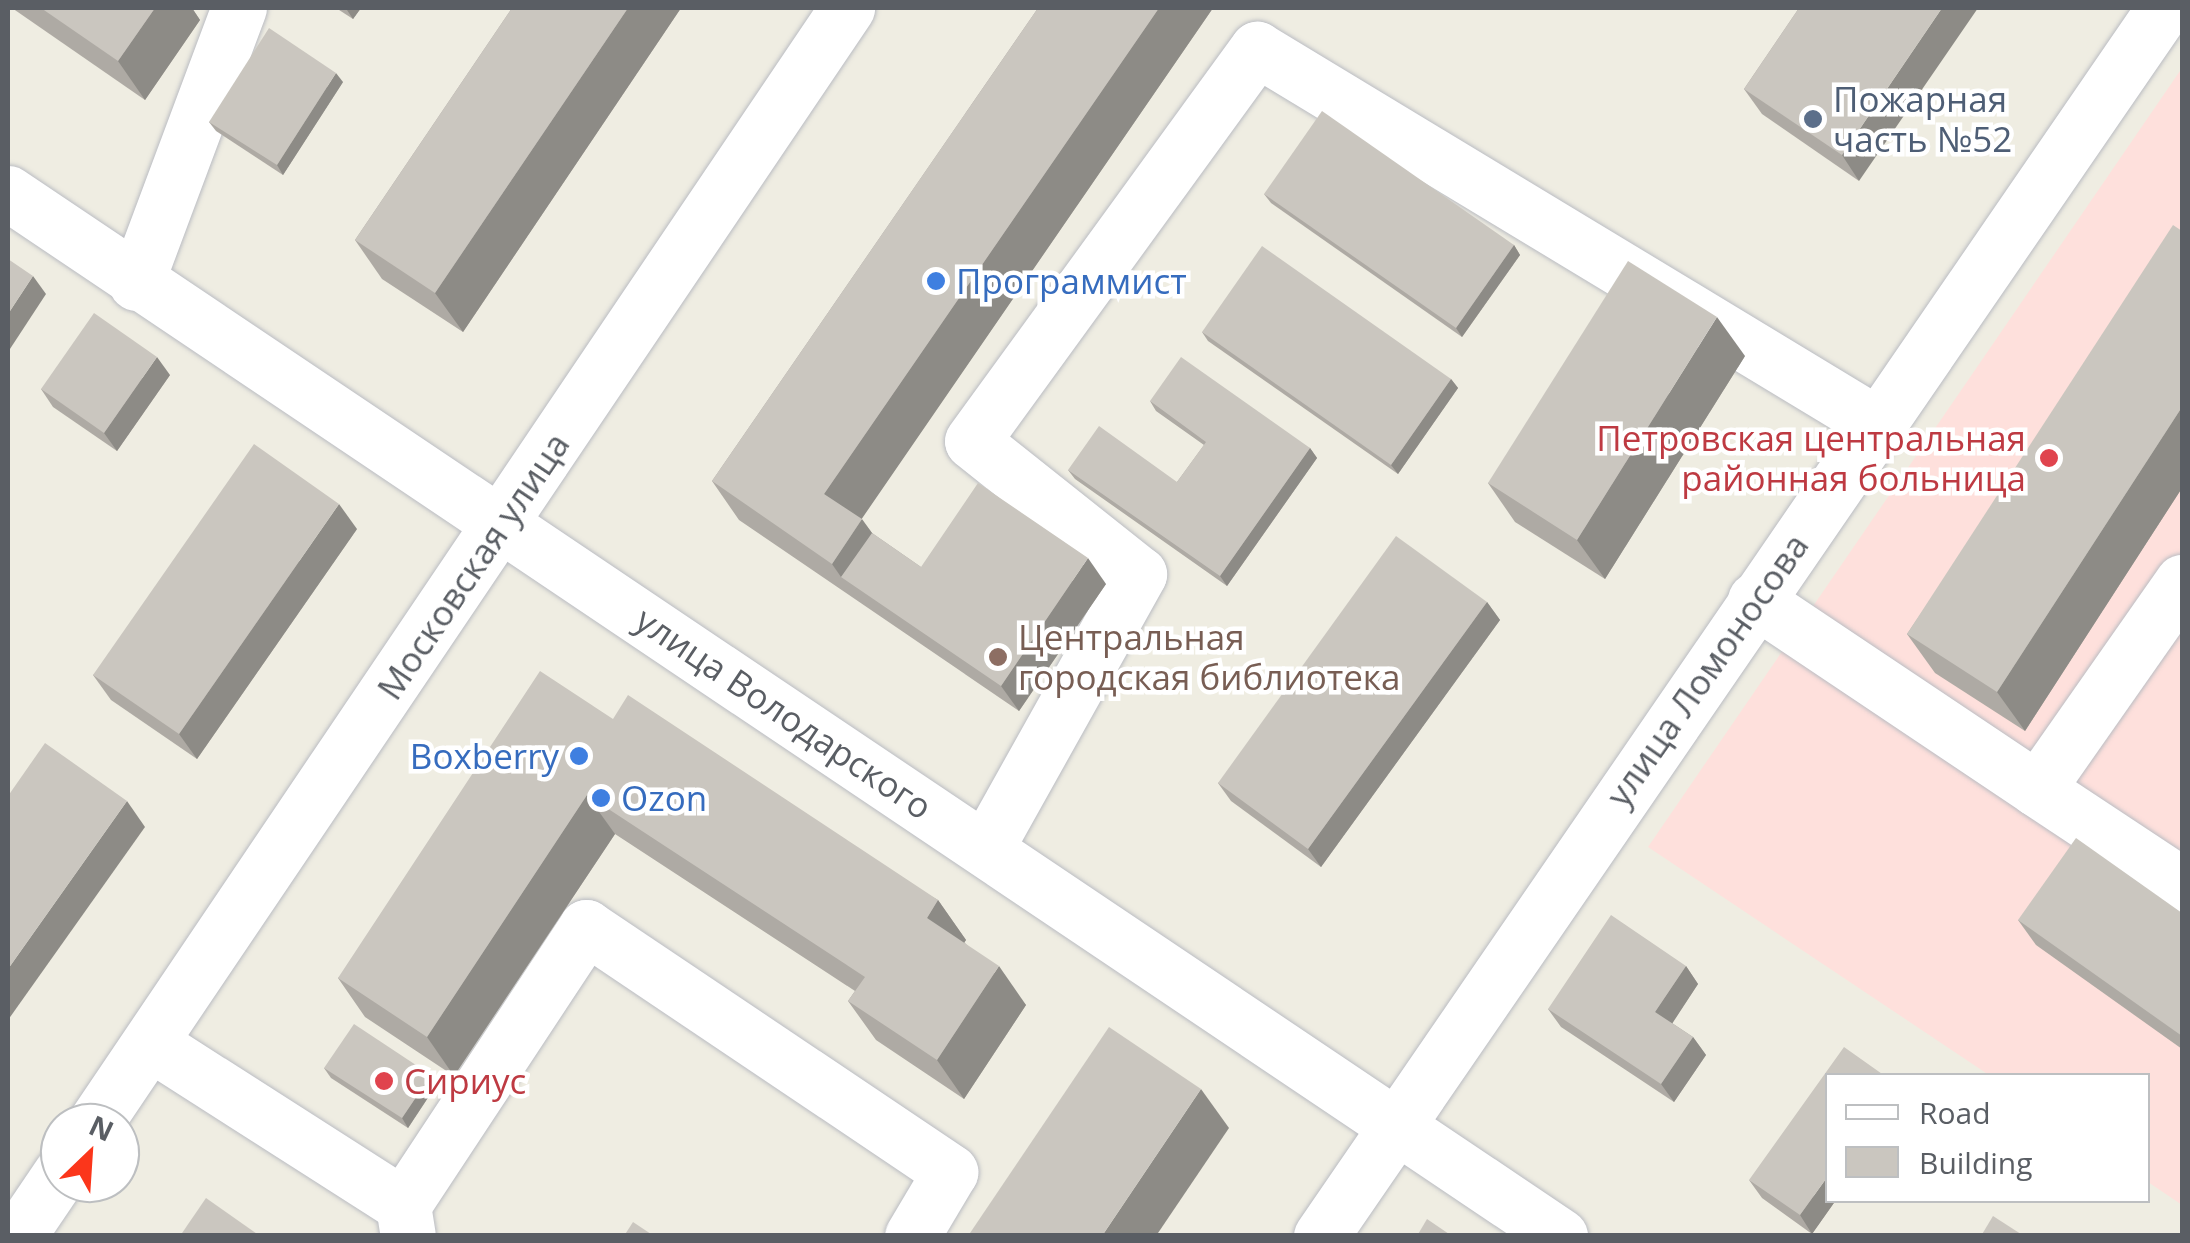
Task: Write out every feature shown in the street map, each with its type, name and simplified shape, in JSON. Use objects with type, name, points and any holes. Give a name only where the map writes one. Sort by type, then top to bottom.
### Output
[{"type":"street","points":[[136,283],[240,8]]},
{"type":"street","name":"Московская улица","points":[[109,1103],[847,8]]},
{"type":"street","name":"улица Ломоносова","points":[[1321,1236],[2164,8]]},
{"type":"street","points":[[986,848],[1139,574],[972,441],[1256,49],[1877,424]]},
{"type":"street","name":"улица Володарского","points":[[8,193],[136,283],[502,524],[1560,1236]]},
{"type":"street","points":[[2037,790],[2182,582]]},
{"type":"street","points":[[1755,600],[2182,885]]},
{"type":"street","points":[[150,1043],[405,1220],[586,927],[950,1172],[912,1236]]},
{"type":"street","points":[[18,1236],[40,1203]]},
{"type":"shaded area","name":"Петровская центральная районная больница","points":[[2182,68],[2182,1205],[2150,1183],[2150,1073],[1986,1073],[1648,847]]},
{"type":"building","points":[[41,8],[155,8],[118,61]]},
{"type":"building","points":[[512,8],[628,8],[435,293],[355,240]]},
{"type":"building","points":[[1038,8],[1159,8],[824,494],[862,519],[832,564],[712,481]]},
{"type":"building","points":[[1799,8],[1942,8],[1842,155],[1744,89]]},
{"type":"building","points":[[269,28],[336,73],[277,165],[209,122]]},
{"type":"building","points":[[1322,111],[1514,245],[1456,328],[1264,194]]},
{"type":"building","points":[[2173,225],[2182,231],[2182,407],[1997,692],[1907,634]]},
{"type":"building","points":[[1262,246],[1451,379],[1391,465],[1202,332]]},
{"type":"building","points":[[8,259],[33,276],[8,314]]},
{"type":"building","points":[[1628,261],[1717,317],[1577,540],[1488,483]]},
{"type":"building","points":[[94,313],[157,357],[104,433],[41,389]]},
{"type":"building","points":[[1181,357],[1310,448],[1220,576],[1068,470],[1099,426],[1177,482],[1206,442],[1150,401]]},
{"type":"building","points":[[254,444],[339,504],[179,734],[93,675]]},
{"type":"building","name":"Центральная городская библиотека","points":[[978,483],[1088,558],[1001,686],[841,577],[872,533],[921,567]]},
{"type":"building","points":[[1396,536],[1487,602],[1308,849],[1218,783]]},
{"type":"building","points":[[540,671],[613,719],[628,695],[938,900],[927,918],[999,966],[937,1060],[848,1001],[865,977],[587,795],[427,1037],[338,978]]},
{"type":"building","points":[[45,743],[127,801],[8,969],[8,796]]},
{"type":"building","points":[[2076,838],[2182,913],[2182,1036],[2018,920]]},
{"type":"building","points":[[1611,915],[1686,966],[1655,1012],[1693,1037],[1661,1084],[1548,1009]]},
{"type":"building","name":"Сириус","points":[[354,1024],[431,1075],[402,1118],[324,1068]]},
{"type":"building","points":[[1109,1027],[1201,1089],[1102,1236],[968,1236]]},
{"type":"building","points":[[1844,1047],[1881,1073],[1825,1073]]},
{"type":"building","points":[[1825,1074],[1825,1180],[1800,1215],[1749,1180]]},
{"type":"building","points":[[206,1198],[260,1236],[180,1236]]},
{"type":"building","points":[[1993,1216],[2024,1236],[1981,1236]]},
{"type":"building","points":[[1427,1219],[1452,1236],[1417,1236]]},
{"type":"building","points":[[633,1222],[654,1236],[624,1236]]},
{"type":"place","name":"Пожарная часть №52","points":[[1813,119]]},
{"type":"place","name":"Программист","points":[[936,281]]},
{"type":"place","name":"Петровская центральная районная больница","points":[[2049,458]]},
{"type":"place","name":"Центральная городская библиотека","points":[[998,657]]},
{"type":"place","name":"Boxberry","points":[[579,756]]},
{"type":"place","name":"Ozon","points":[[601,798]]},
{"type":"place","name":"Сириус","points":[[384,1081]]}]
